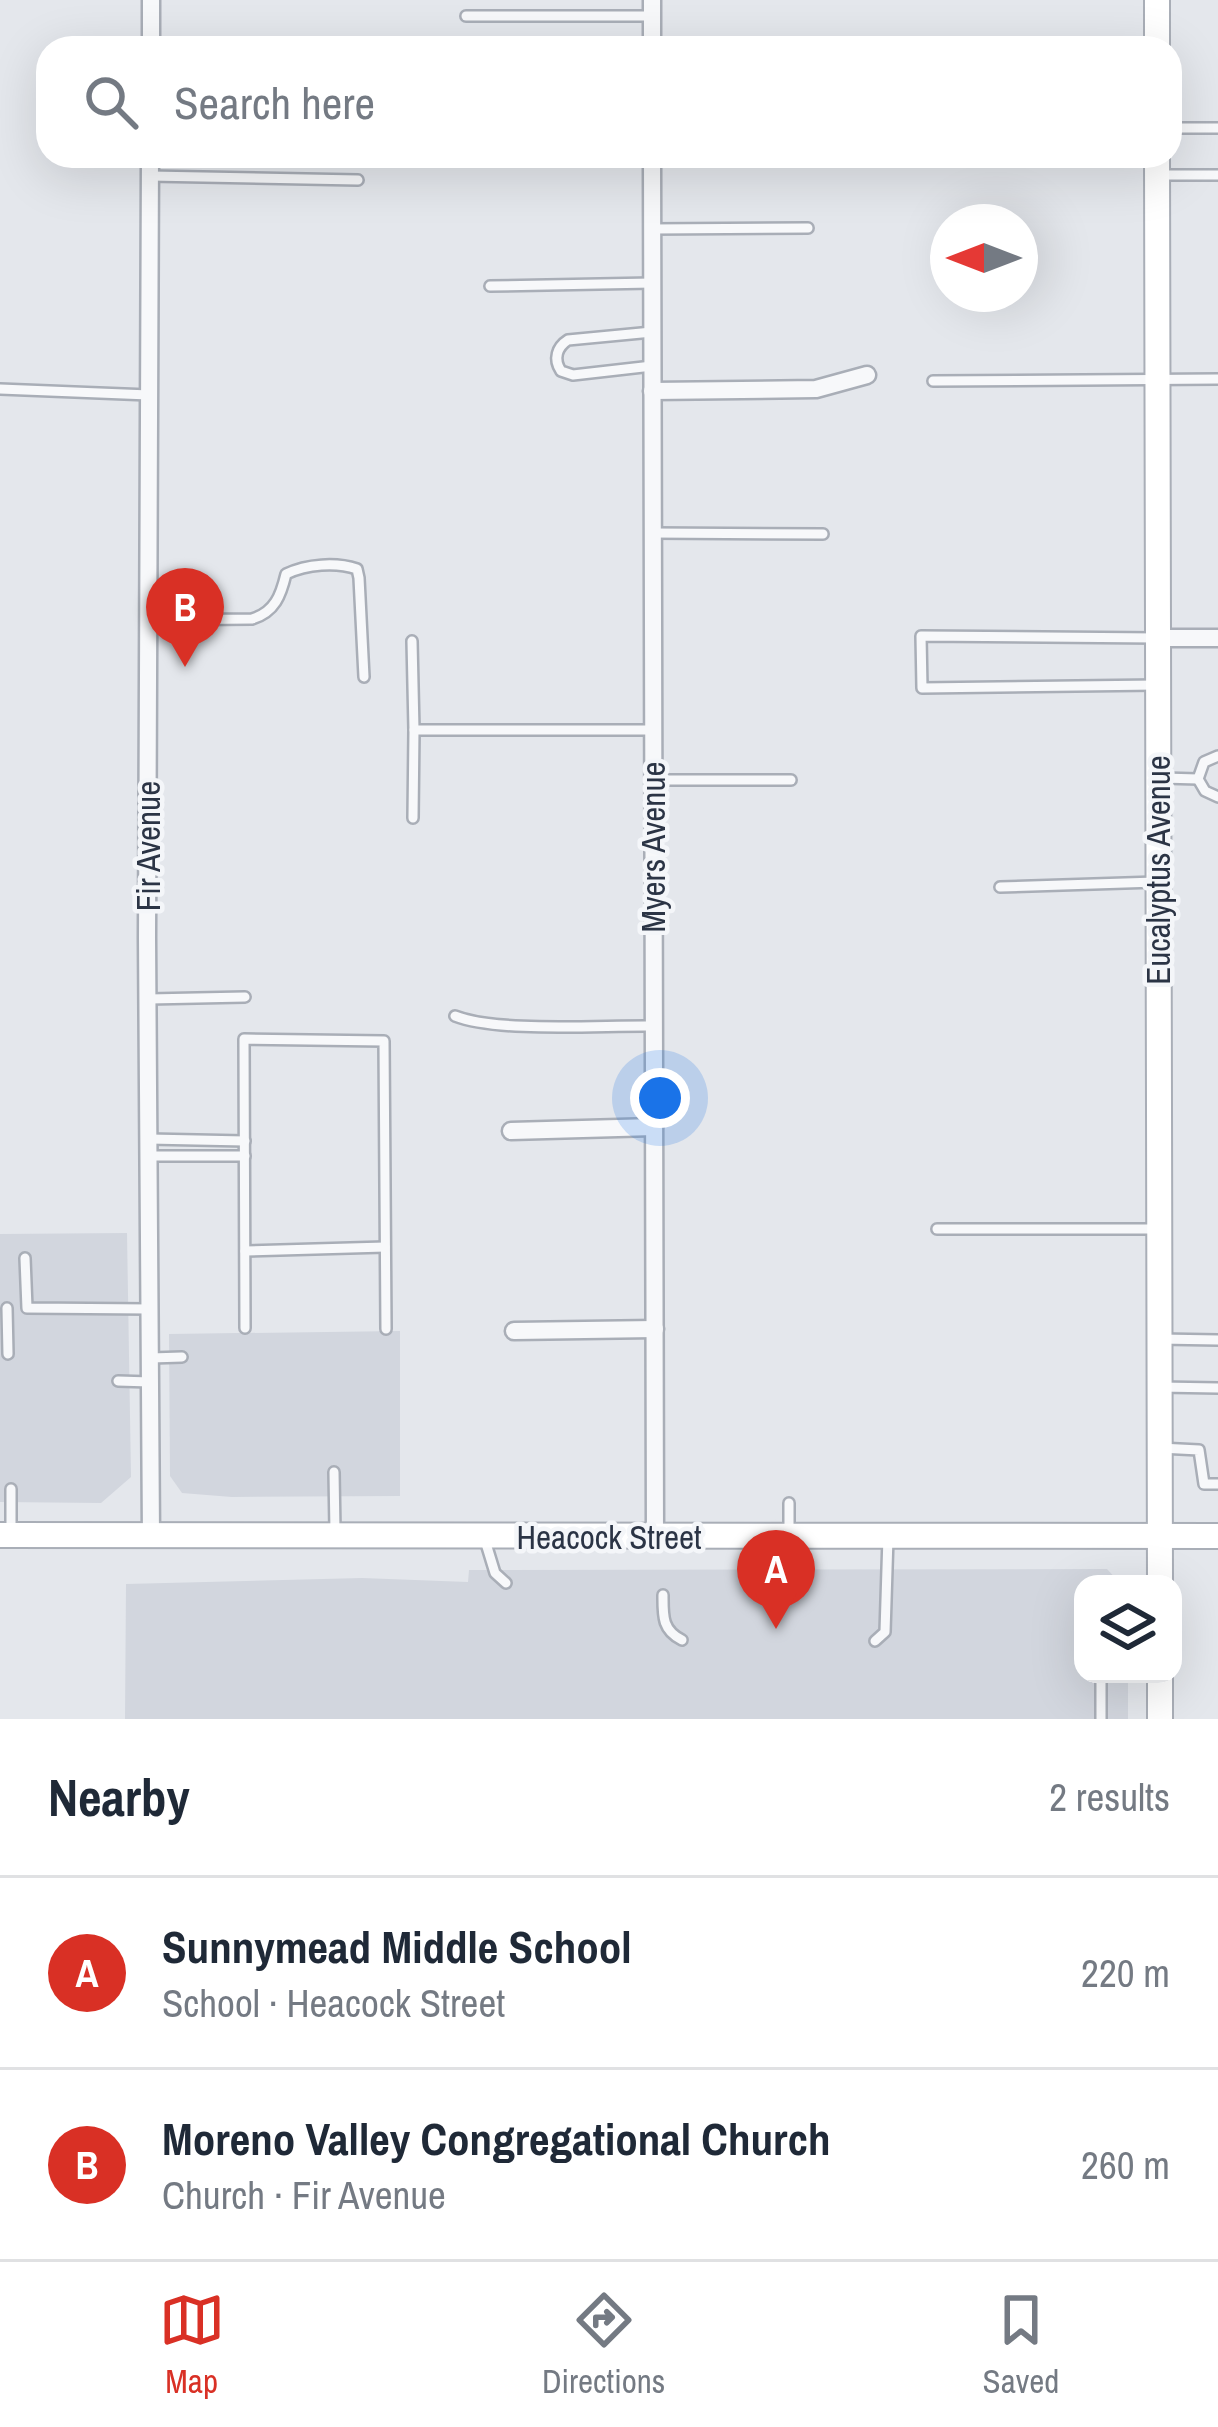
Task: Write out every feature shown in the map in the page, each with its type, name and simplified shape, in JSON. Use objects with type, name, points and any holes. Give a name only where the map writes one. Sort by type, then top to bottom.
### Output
[{"type":"street","points":[[151,0],[151,36]]},
{"type":"street","points":[[1156,0],[1156,36]]},
{"type":"street","name":"Fir Avenue","points":[[150,168],[151,1536]]},
{"type":"street","name":"Myers Avenue","points":[[652,168],[655,1538]]},
{"type":"street","name":"Eucalyptus Avenue","points":[[1156,168],[1160,1575]]},
{"type":"street","points":[[652,392],[816,389],[867,375]]},
{"type":"street","points":[[1156,638],[1218,638]]},
{"type":"street","points":[[511,1131],[654,1127]]},
{"type":"street","points":[[514,1330],[656,1329]]},
{"type":"street","name":"Heacock Street","points":[[6,1535],[1218,1536]]},
{"type":"street","points":[[1160,1683],[1160,1719]]},
{"type":"lane","points":[[466,16],[512,10],[652,8]]},
{"type":"lane","points":[[1182,128],[1218,128]]},
{"type":"lane","points":[[1173,168],[1218,176]]},
{"type":"lane","points":[[150,176],[358,181]]},
{"type":"lane","points":[[652,229],[808,229]]},
{"type":"lane","points":[[490,286],[652,283]]},
{"type":"lane","points":[[652,332],[568,340],[558,350],[557,359],[561,371],[572,375],[652,366]]},
{"type":"lane","points":[[933,381],[1218,379]]},
{"type":"lane","points":[[0,389],[149,395]]},
{"type":"lane","points":[[652,533],[824,535]]},
{"type":"lane","points":[[148,620],[252,619],[266,614],[280,596],[286,574],[315,566],[351,566],[359,578],[364,677]]},
{"type":"lane","points":[[1156,638],[921,636],[922,688],[1157,686]]},
{"type":"lane","points":[[412,641],[413,818]]},
{"type":"lane","points":[[414,730],[653,730]]},
{"type":"lane","points":[[1218,756],[1204,762],[1198,779],[1205,791],[1218,796]]},
{"type":"lane","points":[[1157,778],[1198,779]]},
{"type":"lane","points":[[653,779],[791,780]]},
{"type":"lane","points":[[1000,887],[1158,882]]},
{"type":"lane","points":[[148,999],[245,997]]},
{"type":"lane","points":[[455,1016],[509,1025],[654,1025]]},
{"type":"lane","points":[[245,1328],[244,1039],[385,1041],[386,1328]]},
{"type":"lane","points":[[148,1147],[245,1141]]},
{"type":"lane","points":[[148,1147],[245,1156]]},
{"type":"lane","points":[[937,1228],[1159,1229]]},
{"type":"lane","points":[[245,1251],[385,1247]]},
{"type":"lane","points":[[25,1258],[26,1308],[150,1309]]},
{"type":"lane","points":[[7,1308],[8,1354]]},
{"type":"lane","points":[[1160,1339],[1218,1340]]},
{"type":"lane","points":[[150,1358],[182,1357]]},
{"type":"lane","points":[[118,1382],[150,1382]]},
{"type":"lane","points":[[1160,1388],[1218,1388]]},
{"type":"lane","points":[[1160,1448],[1198,1450],[1204,1484],[1218,1484]]},
{"type":"lane","points":[[334,1472],[335,1537]]},
{"type":"lane","points":[[6,1535],[11,1489]]},
{"type":"lane","points":[[789,1503],[789,1537]]},
{"type":"lane","points":[[484,1537],[496,1573],[506,1583]]},
{"type":"lane","points":[[874,1641],[885,1632],[888,1537]]},
{"type":"lane","points":[[663,1595],[663,1622],[682,1640]]},
{"type":"lane","points":[[1100,1719],[1101,1683]]},
{"type":"shaded area","points":[[127,1233],[131,1477],[101,1503],[0,1502],[0,1234]]},
{"type":"shaded area","points":[[400,1331],[400,1496],[182,1493],[170,1476],[169,1334]]},
{"type":"shaded area","points":[[1107,1569],[1113,1575],[1074,1575],[1074,1683],[1128,1683],[1128,1719],[125,1719],[126,1584],[362,1578],[468,1582],[469,1570]]},
{"type":"place","name":"Moreno Valley Congregational Church","points":[[185,667]]},
{"type":"place","name":"Sunnymead Middle School","points":[[776,1629]]}]
